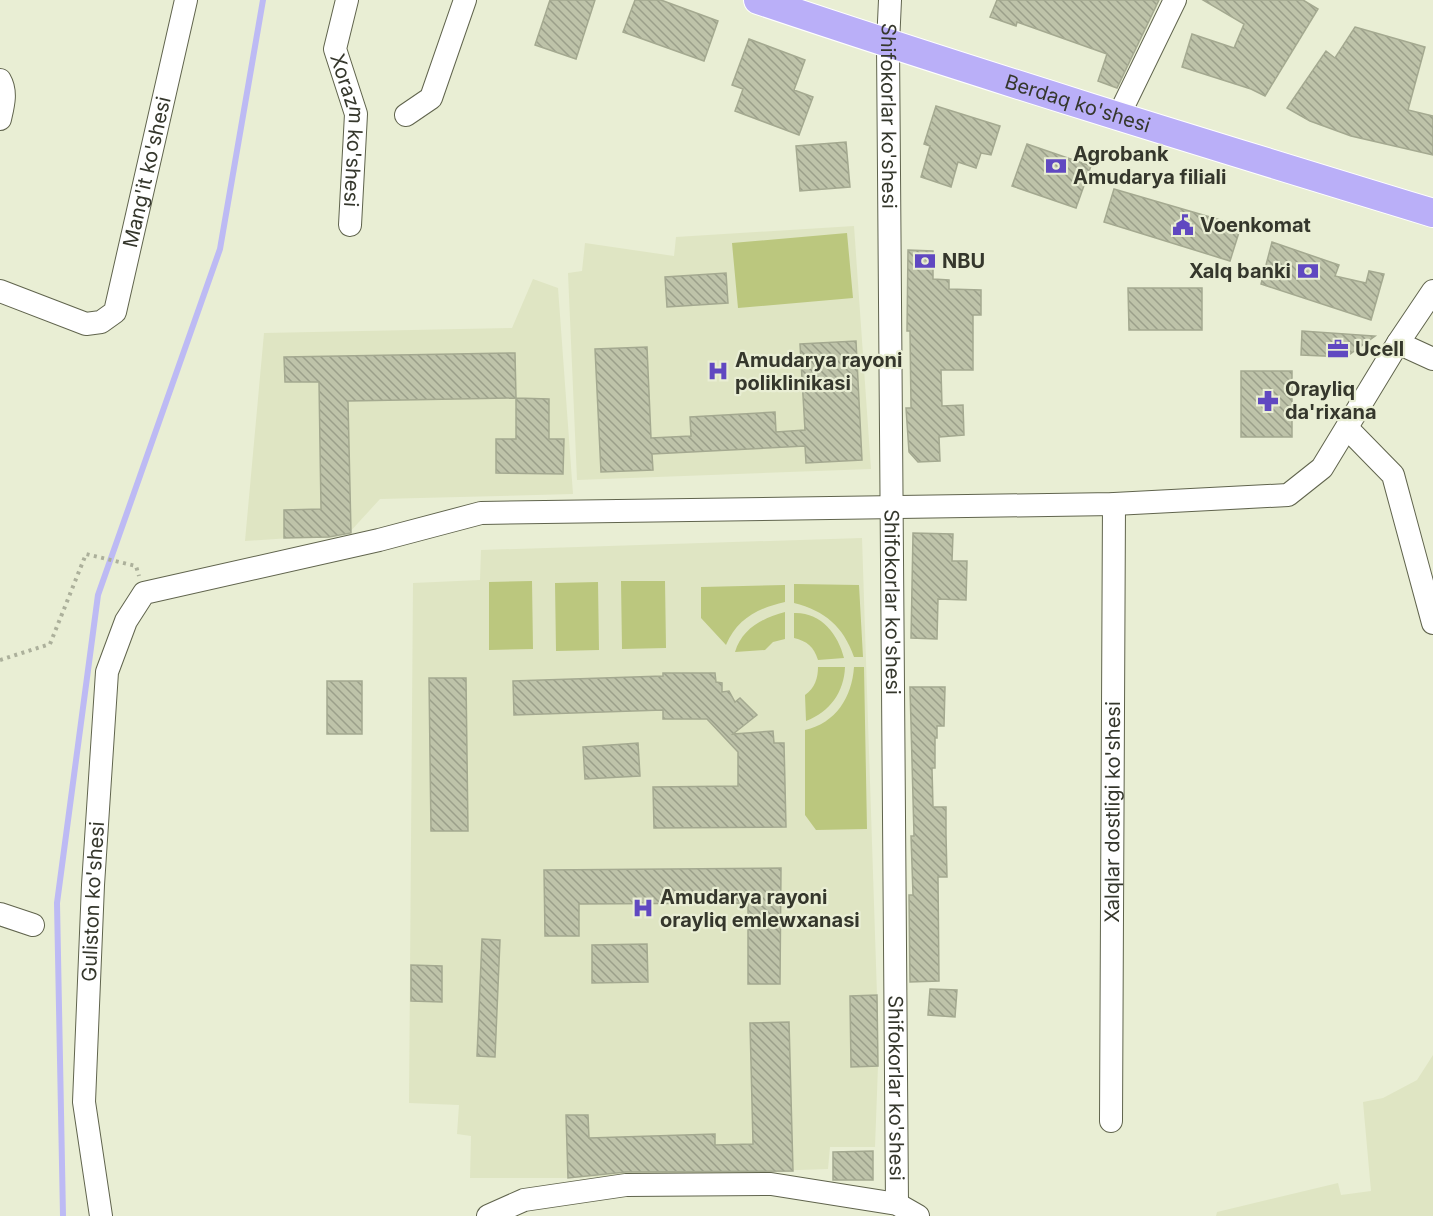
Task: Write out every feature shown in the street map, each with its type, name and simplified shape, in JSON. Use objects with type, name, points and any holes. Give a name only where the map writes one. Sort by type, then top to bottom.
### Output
[{"type":"main road","name":"Berdaq ko'shesi","points":[[758,0],[1118,117],[1433,213]]},
{"type":"street","name":"Mang'it ko'shesi","points":[[0,291],[86,324],[101,322],[114,312],[186,0]]},
{"type":"street","name":"Xorazm ko'shesi","points":[[347,0],[335,49],[356,114],[350,225]]},
{"type":"street","points":[[406,115],[431,98],[465,0]]},
{"type":"street","name":"Shifokorlar ko'shesi","points":[[890,0],[888,44],[897,1204]]},
{"type":"street","points":[[1118,117],[1175,0]]},
{"type":"street","points":[[0,80],[3,83],[4,102],[0,118]]},
{"type":"street","points":[[892,506],[1114,504],[1288,495],[1322,468],[1398,343],[1433,291]]},
{"type":"street","points":[[1398,343],[1433,359]]},
{"type":"street","points":[[1347,428],[1393,476],[1433,623]]},
{"type":"street","name":"Xalqlar dostligi ko'shesi","points":[[1111,1120],[1114,504]]},
{"type":"street","name":"Guliston ko'shesi","points":[[101,1216],[84,1102],[93,885],[105,696],[107,672],[126,621],[144,593],[379,540],[481,513],[892,506]]},
{"type":"street","points":[[0,914],[33,925]]},
{"type":"street","points":[[488,1216],[524,1200],[626,1185],[771,1184],[897,1204],[918,1216]]},
{"type":"path","points":[[0,660],[50,644],[86,554],[136,566]]},
{"type":"shaded area","name":"Amudarya rayoni poliklinikasi","points":[[854,226],[871,469],[577,480],[568,273],[582,271],[585,243],[674,256],[676,237]]},
{"type":"shaded area","points":[[533,279],[558,288],[573,494],[380,499],[348,534],[245,541],[264,333],[512,328]]},
{"type":"shaded area","name":"Amudarya rayoni orayliq emlewxanasi","points":[[862,538],[877,995],[878,1066],[875,1147],[830,1147],[828,1169],[568,1178],[470,1178],[471,1136],[457,1134],[459,1105],[409,1103],[413,583],[480,580],[481,550]]},
{"type":"shaded area","points":[[1433,1055],[1433,1216],[1216,1216],[1217,1212],[1338,1183],[1341,1195],[1371,1191],[1363,1102],[1383,1098],[1417,1080]]},
{"type":"green space","points":[[847,233],[853,298],[738,308],[732,243]]},
{"type":"green space","points":[[532,581],[533,649],[489,650],[489,582]]},
{"type":"green space","points":[[621,581],[665,581],[666,648],[622,649]]},
{"type":"green space","points":[[598,582],[599,650],[556,651],[555,583]]},
{"type":"green space","points":[[794,584],[859,585],[863,657],[854,657],[850,646],[832,621],[815,610],[794,603]]},
{"type":"green space","points":[[785,585],[785,602],[757,611],[750,616],[736,628],[726,645],[701,618],[701,587]]},
{"type":"green space","points":[[785,612],[785,639],[773,642],[765,650],[735,652],[743,637],[754,626]]},
{"type":"green space","points":[[794,613],[812,616],[827,626],[833,633],[844,658],[818,660],[809,645],[794,638]]},
{"type":"green space","points":[[818,667],[845,667],[842,685],[829,707],[806,721],[805,695],[815,682]]},
{"type":"green space","points":[[854,667],[864,667],[867,829],[816,830],[805,815],[805,730],[816,727],[834,715],[850,689]]},
{"type":"building","points":[[550,0],[595,0],[576,59],[535,45]]},
{"type":"building","points":[[635,0],[661,0],[718,21],[704,61],[623,32]]},
{"type":"building","points":[[997,0],[1159,0],[1117,88],[1098,81],[1107,54],[1017,22],[1016,26],[990,17]]},
{"type":"building","points":[[1203,0],[1303,0],[1318,9],[1265,96],[1251,89],[1182,67],[1192,34],[1234,48],[1244,24]]},
{"type":"building","points":[[1355,27],[1425,47],[1408,110],[1433,116],[1433,155],[1351,136],[1310,121],[1287,108],[1326,51],[1335,58]]},
{"type":"building","points":[[749,39],[805,60],[794,90],[813,97],[799,135],[735,111],[743,89],[732,85]]},
{"type":"building","points":[[936,106],[1000,126],[991,155],[981,153],[976,168],[958,162],[951,187],[921,177],[930,146],[924,144]]},
{"type":"building","points":[[846,142],[850,187],[800,191],[796,146]]},
{"type":"building","points":[[1027,144],[1091,166],[1076,208],[1012,186]]},
{"type":"building","points":[[1114,189],[1241,226],[1230,261],[1104,222]]},
{"type":"building","points":[[1272,242],[1339,265],[1335,276],[1366,283],[1369,271],[1384,274],[1371,320],[1261,284]]},
{"type":"building","points":[[908,250],[933,251],[933,279],[949,280],[949,289],[981,290],[981,315],[973,315],[973,370],[941,370],[942,406],[963,405],[964,435],[939,437],[940,461],[918,462],[909,452],[906,408],[911,408],[910,331],[907,331]]},
{"type":"building","points":[[726,273],[728,303],[667,307],[665,277]]},
{"type":"building","points":[[1128,288],[1202,288],[1202,330],[1129,330]]},
{"type":"building","points":[[1302,331],[1375,336],[1346,357],[1301,355]]},
{"type":"building","points":[[856,341],[862,460],[806,463],[805,446],[652,454],[653,470],[601,472],[595,349],[647,347],[651,438],[691,436],[690,417],[775,412],[776,432],[805,430],[800,344]]},
{"type":"building","points":[[515,353],[516,398],[348,401],[351,533],[329,537],[284,538],[284,510],[321,509],[319,382],[285,382],[284,357]]},
{"type":"building","points":[[1241,371],[1292,371],[1292,437],[1241,437]]},
{"type":"building","points":[[516,398],[549,399],[549,439],[564,439],[563,474],[496,473],[496,439],[516,439]]},
{"type":"building","points":[[913,533],[953,534],[952,561],[967,561],[966,600],[938,599],[937,639],[911,638]]},
{"type":"building","points":[[663,673],[715,673],[716,682],[722,683],[722,692],[729,691],[735,702],[740,698],[757,715],[733,734],[773,731],[774,743],[784,743],[786,827],[654,828],[653,787],[738,786],[738,752],[707,719],[663,719],[663,710],[514,715],[513,681],[663,676]]},
{"type":"building","points":[[429,678],[466,678],[468,831],[431,831]]},
{"type":"building","points":[[327,681],[362,681],[362,734],[327,734]]},
{"type":"building","points":[[910,687],[945,687],[944,726],[937,726],[935,768],[932,768],[933,807],[946,807],[947,877],[938,877],[939,981],[910,982],[909,895],[913,895],[911,836],[914,836]]},
{"type":"building","points":[[638,743],[640,776],[585,779],[583,747]]},
{"type":"building","points":[[781,868],[780,984],[748,984],[748,903],[579,904],[579,936],[545,936],[544,870]]},
{"type":"building","points":[[482,939],[500,940],[495,1057],[477,1056]]},
{"type":"building","points":[[647,944],[648,982],[592,983],[592,945]]},
{"type":"building","points":[[411,965],[442,966],[442,1002],[411,1001]]},
{"type":"building","points":[[930,989],[957,990],[955,1017],[928,1015]]},
{"type":"building","points":[[877,995],[878,1066],[851,1067],[850,996]]},
{"type":"building","points":[[789,1022],[793,1171],[626,1172],[568,1178],[566,1115],[588,1115],[589,1138],[715,1134],[715,1145],[753,1144],[750,1023]]},
{"type":"building","points":[[873,1151],[873,1180],[833,1180],[833,1152]]},
{"type":"waterway","points":[[63,1216],[57,903],[98,595],[220,249],[263,0]]},
{"type":"place","name":"Agrobank Amudarya filiali","points":[[1056,166]]},
{"type":"place","name":"Voenkomat","points":[[1183,225]]},
{"type":"place","name":"NBU","points":[[925,261]]},
{"type":"place","name":"Xalq banki","points":[[1308,271]]},
{"type":"place","name":"Ucell","points":[[1338,349]]},
{"type":"place","name":"Amudarya rayoni poliklinikasi","points":[[718,371]]},
{"type":"place","name":"Orayliq da'rixana","points":[[1268,401]]},
{"type":"place","name":"Amudarya rayoni orayliq emlewxanasi","points":[[643,908]]}]
